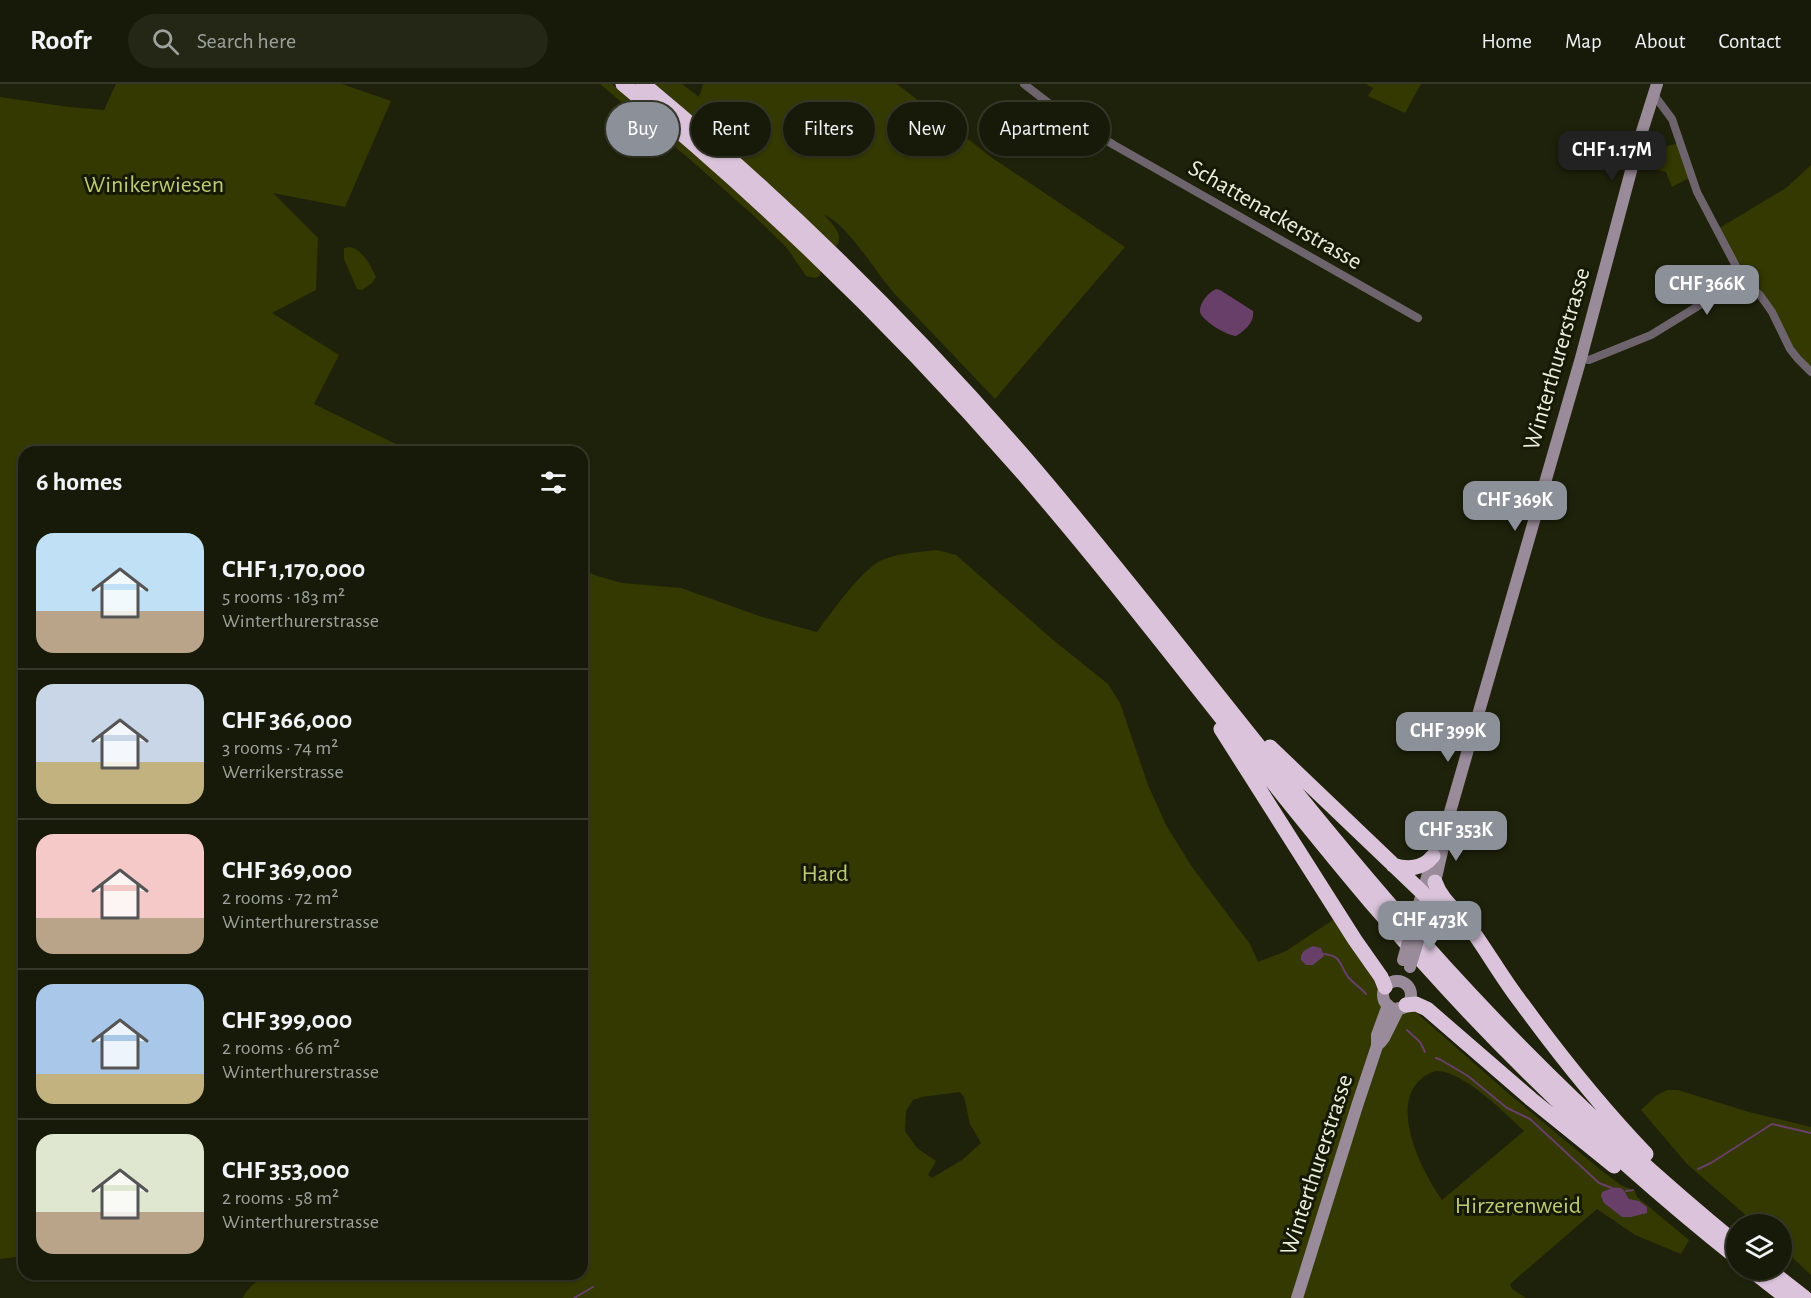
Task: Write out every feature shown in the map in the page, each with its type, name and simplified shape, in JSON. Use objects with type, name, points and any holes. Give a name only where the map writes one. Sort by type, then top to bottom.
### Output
[{"type":"highway","points":[[623,84],[759,201],[901,339],[1030,481],[1339,864],[1424,962],[1490,1032],[1600,1141],[1646,1183],[1726,1245]]},
{"type":"highway","points":[[643,84],[778,202],[913,335],[1042,478],[1378,891],[1493,1018],[1556,1082],[1714,1225]]},
{"type":"highway","points":[[1187,674],[1355,940],[1381,977],[1395,984]]},
{"type":"highway","points":[[1219,696],[1426,896],[1450,907]]},
{"type":"highway","points":[[1393,865],[1403,868],[1415,867],[1424,864],[1432,856]]},
{"type":"highway","points":[[1435,882],[1438,892],[1469,926],[1564,1061],[1726,1241]]},
{"type":"highway","points":[[1397,1006],[1416,1004],[1427,1009],[1599,1154],[1726,1245]]},
{"type":"highway","points":[[1764,1280],[1787,1298]]},
{"type":"highway","points":[[1782,1280],[1805,1298]]},
{"type":"main road","name":"Winterthurerstrasse","points":[[1397,1006],[1383,994],[1395,984],[1422,928],[1432,856],[1448,819],[1581,358],[1639,141],[1656,89]]},
{"type":"main road","name":"Winterthurerstrasse","points":[[1406,963],[1415,917],[1435,882],[1447,836],[1448,819]]},
{"type":"main road","name":"Winterthurerstrasse","points":[[1297,1298],[1377,1046],[1377,1035],[1397,1006],[1411,994],[1410,990],[1395,984]]},
{"type":"street","name":"Schattenackerstrasse","points":[[1024,84],[1055,108],[1123,150],[1418,318]]},
{"type":"street","points":[[1656,89],[1672,119],[1697,192],[1747,287],[1760,295],[1790,349],[1811,372]]},
{"type":"street","points":[[1581,358],[1589,360],[1651,335],[1727,289],[1747,287]]},
{"type":"green space","name":"Winikerwiesen","points":[[116,84],[342,84],[391,101],[345,207],[273,193],[318,238],[316,290],[272,313],[339,355],[314,404],[400,446],[18,446],[18,1257],[0,1259],[0,97],[104,110]]},
{"type":"green space","points":[[600,84],[612,84],[634,102],[621,102]]},
{"type":"green space","points":[[652,84],[682,84],[699,97],[703,84],[897,84],[920,102],[887,102],[887,156],[967,156],[967,138],[979,148],[979,156],[990,156],[1125,247],[995,399],[894,293],[842,228],[824,215],[838,234],[836,247],[733,156],[771,156],[771,102],[691,102],[691,119],[679,108],[679,102],[672,102]]},
{"type":"green space","points":[[1366,84],[1421,84],[1405,113],[1368,96],[1373,88]]},
{"type":"green space","points":[[679,140],[691,150],[691,156],[697,156],[821,269],[820,276],[815,278],[806,276],[787,248],[679,150]]},
{"type":"green space","points":[[1639,141],[1661,147],[1681,143],[1691,177],[1672,187],[1666,172],[1633,165]]},
{"type":"green space","points":[[1811,165],[1811,372],[1716,230],[1786,188]]},
{"type":"green space","points":[[350,247],[363,255],[376,277],[362,290],[357,289],[344,259],[344,248]]},
{"type":"green space","name":"Hard","points":[[937,550],[956,555],[1052,639],[1108,684],[1120,703],[1148,785],[1166,825],[1192,867],[1250,944],[1258,962],[1286,951],[1336,918],[1379,988],[1379,1003],[1385,1002],[1391,1007],[1406,1005],[1602,1171],[1621,1185],[1635,1191],[1637,1197],[1689,1240],[1681,1254],[1635,1235],[1597,1209],[1510,1284],[1512,1289],[1526,1298],[243,1298],[257,1280],[588,1280],[588,572],[622,583],[681,588],[762,617],[817,632],[847,593],[874,565],[882,560],[909,553]],"holes":[[[1435,1071],[1446,1072],[1470,1084],[1524,1131],[1442,1200],[1424,1170],[1416,1151],[1410,1131],[1408,1112],[1410,1095],[1419,1081]],[[960,1092],[964,1097],[970,1124],[981,1143],[962,1160],[932,1178],[928,1175],[936,1161],[917,1148],[905,1131],[906,1111],[913,1100],[922,1097]]]},
{"type":"green space","points":[[1667,1090],[1678,1090],[1749,1112],[1811,1127],[1811,1275],[1792,1257],[1792,1214],[1744,1214],[1687,1164],[1641,1110],[1657,1095]]},
{"type":"shaded area","points":[[1216,289],[1253,311],[1251,322],[1236,336],[1227,334],[1205,320],[1200,312],[1205,298]]},
{"type":"shaded area","points":[[1313,946],[1321,948],[1324,956],[1313,965],[1306,965],[1301,960],[1302,954]]},
{"type":"shaded area","points":[[1612,1188],[1622,1188],[1629,1199],[1639,1201],[1647,1207],[1647,1213],[1622,1217],[1604,1203],[1601,1196],[1602,1192]]},
{"type":"waterway","points":[[1324,954],[1337,959],[1348,977],[1366,994]]},
{"type":"waterway","points":[[1407,1030],[1420,1042],[1425,1052]]},
{"type":"waterway","points":[[1436,1058],[1468,1076],[1507,1108],[1530,1119],[1599,1183],[1612,1188]]},
{"type":"waterway","points":[[1698,1169],[1772,1124],[1811,1133]]},
{"type":"waterway","points":[[1626,1191],[1633,1190]]},
{"type":"waterway","points":[[574,1298],[593,1287]]},
{"type":"park label","name":"Hirzerenweid","points":[[1518,1206]]}]
